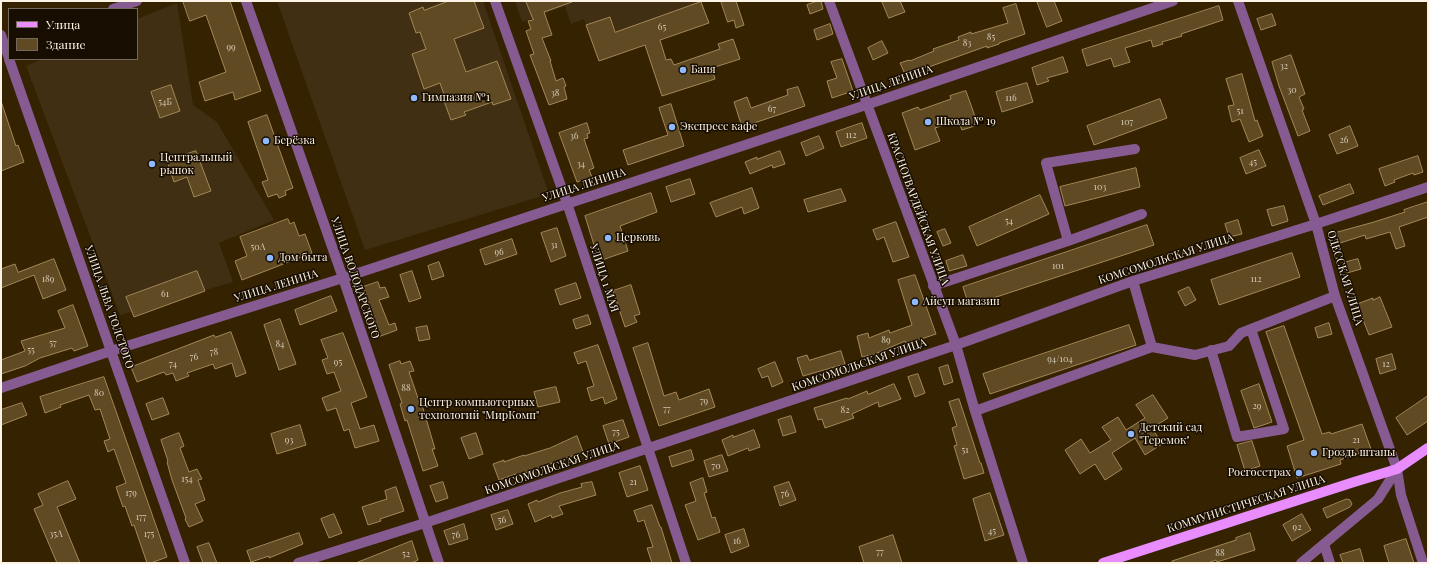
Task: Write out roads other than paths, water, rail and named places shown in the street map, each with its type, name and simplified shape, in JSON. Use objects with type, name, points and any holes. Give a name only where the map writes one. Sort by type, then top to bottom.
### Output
[{"type":"main road","name":"КОММУНИСТИЧЕСКАЯ УЛИЦА","points":[[1102,563],[1354,482],[1397,470],[1428,448]]},
{"type":"street","points":[[116,8],[137,1]]},
{"type":"street","name":"УЛИЦА ВОЛОДАРСКОГО","points":[[246,1],[343,278],[439,563]]},
{"type":"street","name":"УЛИЦА 1 МАЯ","points":[[495,1],[566,203],[686,563]]},
{"type":"street","name":"КРАСНОГВАРДЕЙСКАЯ УЛИЦА","points":[[829,1],[866,105],[956,345],[975,411],[1023,563]]},
{"type":"street","name":"УЛИЦА ЛЕНИНА","points":[[1,388],[111,351],[343,278],[866,105],[1173,1]]},
{"type":"street","name":"ОДЕССКАЯ УЛИЦА","points":[[1238,1],[1316,224],[1335,296],[1397,470],[1401,495],[1423,563]]},
{"type":"street","name":"УЛИЦА ЛЬВА ТОЛСТОГО","points":[[1,35],[8,55]]},
{"type":"street","name":"УЛИЦА ЛЬВА ТОЛСТОГО","points":[[10,60],[185,563]]},
{"type":"street","points":[[1068,241],[1046,162],[1135,149]]},
{"type":"street","name":"КОМСОМОЛЬСКАЯ УЛИЦА","points":[[298,563],[425,523],[956,345],[1133,281],[1316,224],[1428,187]]},
{"type":"street","points":[[933,286],[1068,241],[1142,214]]},
{"type":"street","points":[[1133,281],[1152,348]]},
{"type":"street","points":[[975,411],[1152,348],[1195,355],[1229,346],[1241,333],[1335,296]]},
{"type":"street","points":[[1211,350],[1237,437],[1284,429],[1251,329]]},
{"type":"street","points":[[1301,563],[1378,499],[1397,470]]},
{"type":"street","points":[[1324,544],[1330,563]]},
{"type":"place","name":"Баня","points":[[683,70]]},
{"type":"place","name":"Гимназия №1","points":[[414,98]]},
{"type":"place","name":"Школа № 19","points":[[928,122]]},
{"type":"place","name":"Экспресс кафе","points":[[672,127]]},
{"type":"place","name":"Берёзка","points":[[266,141]]},
{"type":"place","name":"Центральный рынок","points":[[152,164]]},
{"type":"place","name":"Церковь","points":[[608,238]]},
{"type":"place","name":"Дом быта","points":[[270,258]]},
{"type":"place","name":"Айсун магазин","points":[[915,302]]},
{"type":"place","name":"Центр компьютерных технологий \"МирКомп\"","points":[[411,409]]},
{"type":"place","name":"Детский сад \"Теремок\"","points":[[1131,434]]},
{"type":"place","name":"Гроздь штаны","points":[[1314,453]]},
{"type":"place","name":"Росгосстрах","points":[[1299,473]]}]
